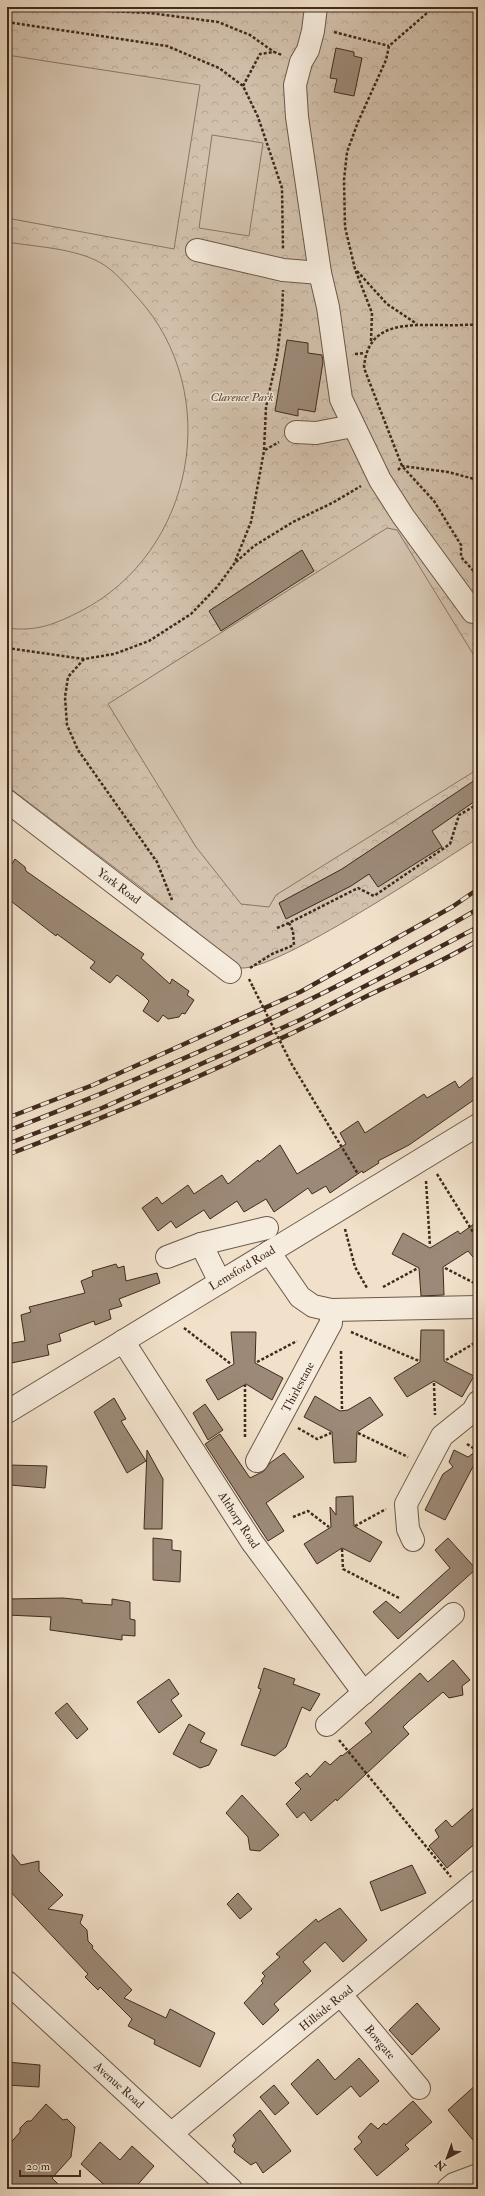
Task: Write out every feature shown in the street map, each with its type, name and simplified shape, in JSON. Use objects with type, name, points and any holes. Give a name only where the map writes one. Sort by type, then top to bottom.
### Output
[{"type":"street","points":[[316,7],[313,31],[308,50],[301,62],[295,85],[297,117],[320,273],[328,307],[341,399],[380,480],[403,516],[474,612]]},
{"type":"street","points":[[197,250],[283,270],[320,273]]},
{"type":"street","points":[[296,432],[316,433],[353,426]]},
{"type":"street","name":"York Road","points":[[7,801],[237,971]]},
{"type":"street","name":"Lemsford Road","points":[[7,1412],[49,1389],[165,1314],[478,1125]]},
{"type":"street","points":[[167,1257],[201,1244],[267,1228]]},
{"type":"street","points":[[201,1244],[220,1282]]},
{"type":"street","points":[[269,1252],[300,1297],[331,1317],[371,1302],[478,1307]]},
{"type":"street","name":"Thirlestane","points":[[257,1461],[281,1419],[331,1317]]},
{"type":"street","name":"Althorp Road","points":[[123,1341],[252,1542],[364,1693]]},
{"type":"street","points":[[413,1540],[408,1528],[406,1504],[442,1436],[473,1411],[478,1402]]},
{"type":"street","points":[[327,1725],[453,1614]]},
{"type":"street","name":"Hillside Road","points":[[172,2133],[471,1887]]},
{"type":"street","name":"Avenue Road","points":[[7,1982],[49,2023],[172,2133],[231,2189]]},
{"type":"street","name":"Bowgate","points":[[341,1995],[419,2088]]},
{"type":"street","points":[[448,2189],[454,2184],[478,2175]]},
{"type":"path","points":[[82,7],[107,11],[150,13],[218,22],[250,35],[274,52],[301,62]]},
{"type":"path","points":[[371,342],[372,313],[355,269],[345,227],[344,180],[347,152],[358,122],[386,60],[389,46],[434,7]]},
{"type":"path","points":[[7,22],[167,46],[219,68],[243,86],[260,54],[274,52]]},
{"type":"path","points":[[313,31],[329,30],[389,46]]},
{"type":"path","points":[[355,269],[388,304],[418,324]]},
{"type":"path","points":[[478,325],[418,324],[389,328],[371,342],[365,353],[364,368],[402,466],[434,501],[461,545],[461,557],[478,576]]},
{"type":"path","points":[[234,564],[251,522],[264,451]]},
{"type":"path","points":[[7,648],[84,659],[114,654],[149,641],[191,614],[217,588],[234,564],[254,546],[293,522],[334,502],[362,485],[390,477],[402,466],[448,472],[478,480]]},
{"type":"path","points":[[84,659],[68,677],[66,697],[67,725],[78,750],[157,862],[174,906]]},
{"type":"path","points":[[277,928],[290,924],[358,888],[374,896],[450,844],[459,815],[478,804]]},
{"type":"path","points":[[237,971],[294,945],[293,931],[290,924]]},
{"type":"path","points":[[253,987],[291,1063],[368,1191]]},
{"type":"path","points":[[425,1157],[478,1240]]},
{"type":"path","points":[[425,1157],[430,1246]]},
{"type":"path","points":[[339,1210],[355,1267],[371,1302],[418,1268]]},
{"type":"path","points":[[445,1268],[478,1285]]},
{"type":"path","points":[[165,1314],[231,1364]]},
{"type":"path","points":[[257,1362],[331,1317],[419,1361]]},
{"type":"path","points":[[446,1360],[478,1341]]},
{"type":"path","points":[[341,1350],[342,1410]]},
{"type":"path","points":[[434,1383],[435,1429],[442,1436]]},
{"type":"path","points":[[245,1385],[245,1442]]},
{"type":"path","points":[[281,1419],[318,1439],[331,1433]]},
{"type":"path","points":[[358,1433],[425,1466]]},
{"type":"path","points":[[355,1526],[396,1503],[406,1504]]},
{"type":"path","points":[[293,1517],[308,1510],[329,1527]]},
{"type":"path","points":[[342,1549],[343,1569],[398,1598]]},
{"type":"path","points":[[327,1725],[471,1887]]},
{"type":"green space","name":"Clarence Park","points":[[7,7],[478,7],[478,838],[322,935],[260,964],[241,968],[143,889],[7,786]]},
{"type":"green space","points":[[7,55],[200,85],[174,249],[7,218]]},
{"type":"green space","points":[[212,135],[263,143],[249,236],[199,228]]},
{"type":"green space","points":[[7,242],[79,254],[101,263],[121,279],[138,298],[165,336],[181,379],[188,423],[184,468],[172,511],[150,551],[120,585],[81,611],[46,626],[28,629],[7,628]]},
{"type":"green space","points":[[387,528],[397,530],[478,662],[478,769],[276,895],[269,907],[241,904],[196,847],[108,704]]},
{"type":"building","points":[[336,48],[354,52],[354,56],[362,58],[354,96],[334,92],[337,79],[330,78]]},
{"type":"building","points":[[287,340],[308,343],[308,353],[322,355],[323,362],[315,412],[298,409],[298,416],[275,411]]},
{"type":"building","points":[[302,550],[314,571],[221,631],[209,611]]},
{"type":"building","points":[[478,778],[478,799],[432,831],[442,847],[378,887],[369,874],[351,886],[286,919],[279,903],[342,869]]},
{"type":"building","points":[[15,859],[25,867],[26,871],[144,954],[141,958],[170,984],[172,979],[189,991],[187,995],[194,1000],[185,1014],[182,1013],[179,1017],[168,1019],[163,1015],[158,1022],[143,1011],[149,1001],[144,996],[117,975],[110,983],[90,968],[95,962],[57,934],[56,936],[7,898],[7,872]]},
{"type":"building","points":[[478,1073],[478,1097],[409,1145],[378,1161],[379,1163],[363,1173],[362,1171],[330,1193],[326,1186],[312,1194],[308,1188],[274,1212],[266,1199],[244,1212],[237,1201],[210,1219],[204,1210],[176,1228],[171,1221],[158,1231],[142,1208],[157,1197],[162,1204],[188,1185],[194,1194],[222,1175],[228,1184],[258,1160],[259,1162],[280,1145],[297,1174],[346,1144],[340,1133],[358,1121],[365,1133],[424,1094],[427,1098],[455,1081],[459,1088]]},
{"type":"building","points":[[478,1221],[478,1263],[468,1251],[443,1267],[444,1295],[421,1296],[419,1268],[392,1254],[403,1233],[430,1248],[458,1231],[460,1234]]},
{"type":"building","points":[[116,1264],[118,1268],[124,1266],[126,1281],[157,1273],[160,1283],[119,1299],[122,1306],[109,1310],[111,1319],[95,1325],[94,1321],[59,1334],[61,1341],[47,1345],[49,1355],[7,1364],[7,1344],[25,1341],[21,1315],[31,1312],[29,1307],[85,1293],[81,1281],[93,1276],[92,1271]]},
{"type":"building","points":[[421,1330],[444,1330],[444,1361],[474,1376],[462,1397],[434,1381],[407,1397],[394,1378],[420,1362]]},
{"type":"building","points":[[231,1332],[256,1332],[255,1363],[283,1378],[272,1400],[246,1384],[218,1400],[206,1380],[234,1364]]},
{"type":"building","points":[[315,1396],[340,1411],[348,1410],[370,1397],[383,1415],[357,1432],[356,1462],[334,1463],[332,1432],[304,1417]]},
{"type":"building","points":[[114,1398],[126,1419],[121,1421],[146,1461],[127,1473],[94,1412]]},
{"type":"building","points":[[205,1404],[223,1430],[208,1440],[193,1413]]},
{"type":"building","points":[[220,1434],[250,1478],[264,1471],[270,1463],[284,1453],[304,1477],[266,1503],[284,1531],[268,1541],[205,1444]]},
{"type":"building","points":[[147,1450],[163,1479],[162,1529],[144,1529]]},
{"type":"building","points":[[454,1450],[468,1457],[478,1450],[478,1457],[445,1520],[425,1510],[443,1474],[453,1467],[449,1462]]},
{"type":"building","points":[[10,1465],[47,1466],[45,1488],[10,1485]]},
{"type":"building","points":[[353,1496],[354,1526],[382,1542],[370,1562],[342,1548],[317,1564],[304,1544],[331,1527],[330,1507],[336,1515],[336,1497]]},
{"type":"building","points":[[153,1538],[172,1540],[172,1550],[181,1551],[180,1582],[153,1580]]},
{"type":"building","points":[[448,1538],[476,1569],[398,1639],[373,1612],[386,1601],[400,1613],[450,1568],[435,1550]]},
{"type":"building","points":[[63,1598],[82,1600],[82,1603],[112,1605],[112,1599],[130,1602],[130,1619],[135,1620],[135,1636],[122,1635],[122,1640],[50,1630],[51,1617],[7,1615],[7,1599]]},
{"type":"building","points":[[453,1660],[470,1680],[462,1686],[463,1695],[449,1698],[443,1692],[403,1727],[409,1734],[337,1801],[336,1799],[311,1821],[304,1812],[297,1818],[286,1804],[301,1789],[295,1783],[307,1773],[310,1777],[325,1761],[330,1765],[372,1732],[365,1723],[420,1673],[428,1682]]},
{"type":"building","points":[[264,1668],[295,1679],[293,1684],[320,1694],[310,1711],[302,1707],[286,1747],[275,1756],[241,1745],[261,1689],[258,1688]]},
{"type":"building","points":[[169,1679],[179,1694],[171,1700],[182,1716],[159,1733],[137,1702]]},
{"type":"building","points":[[67,1703],[88,1729],[77,1739],[55,1713]]},
{"type":"building","points":[[189,1724],[205,1733],[200,1742],[217,1750],[209,1765],[200,1768],[173,1754]]},
{"type":"building","points":[[242,1795],[279,1835],[260,1851],[250,1850],[248,1837],[226,1813]]},
{"type":"building","points":[[478,1804],[478,1841],[447,1868],[429,1846],[439,1837],[435,1830],[446,1820],[452,1827]]},
{"type":"building","points":[[7,1848],[21,1865],[39,1861],[39,1871],[63,1895],[48,1909],[83,1915],[80,1923],[87,1930],[88,1941],[93,1946],[92,1948],[132,1990],[124,1998],[166,2018],[170,2009],[215,2033],[200,2067],[154,2044],[155,2040],[128,2026],[132,2019],[100,1987],[98,1990],[85,1977],[88,1974],[7,1888]]},
{"type":"building","points":[[412,1865],[426,1893],[381,1911],[370,1882]]},
{"type":"building","points":[[238,1893],[252,1909],[240,1919],[227,1904]]},
{"type":"building","points":[[340,1908],[367,1940],[343,1962],[325,1942],[303,1962],[311,1971],[274,2004],[279,2010],[263,2025],[244,2003],[263,1983],[261,1981],[265,1976],[262,1973],[280,1957],[276,1954],[316,1919],[318,1922]]},
{"type":"building","points":[[417,2003],[440,2029],[412,2055],[389,2030]]},
{"type":"building","points":[[359,2058],[379,2081],[360,2097],[351,2086],[317,2115],[291,2084],[318,2059],[335,2080]]},
{"type":"building","points":[[7,2062],[40,2065],[39,2087],[7,2085]]},
{"type":"building","points":[[478,2083],[478,2146],[448,2110]]},
{"type":"building","points":[[274,2085],[289,2103],[275,2115],[260,2097]]},
{"type":"building","points":[[413,2101],[432,2122],[405,2145],[409,2149],[377,2176],[354,2149],[362,2142],[358,2137],[371,2123],[378,2129],[384,2123],[386,2125]]},
{"type":"building","points":[[46,2104],[63,2120],[67,2119],[75,2127],[71,2157],[52,2178],[63,2189],[7,2189],[7,2147],[20,2132],[20,2128],[27,2121],[31,2121]]},
{"type":"building","points":[[260,2110],[291,2151],[263,2173],[256,2162],[251,2165],[234,2152],[235,2149],[232,2146],[236,2140],[233,2135]]},
{"type":"building","points":[[100,2142],[120,2160],[132,2146],[154,2166],[134,2189],[109,2189],[81,2164]]},
{"type":"railway","points":[[7,1118],[93,1085],[300,992],[452,907],[478,889]]},
{"type":"railway","points":[[7,1131],[127,1083],[247,1030],[364,972],[478,909]]},
{"type":"railway","points":[[7,1144],[102,1108],[302,1019],[478,927]]},
{"type":"railway","points":[[7,1155],[144,1100],[279,1040],[437,963],[478,940]]}]
